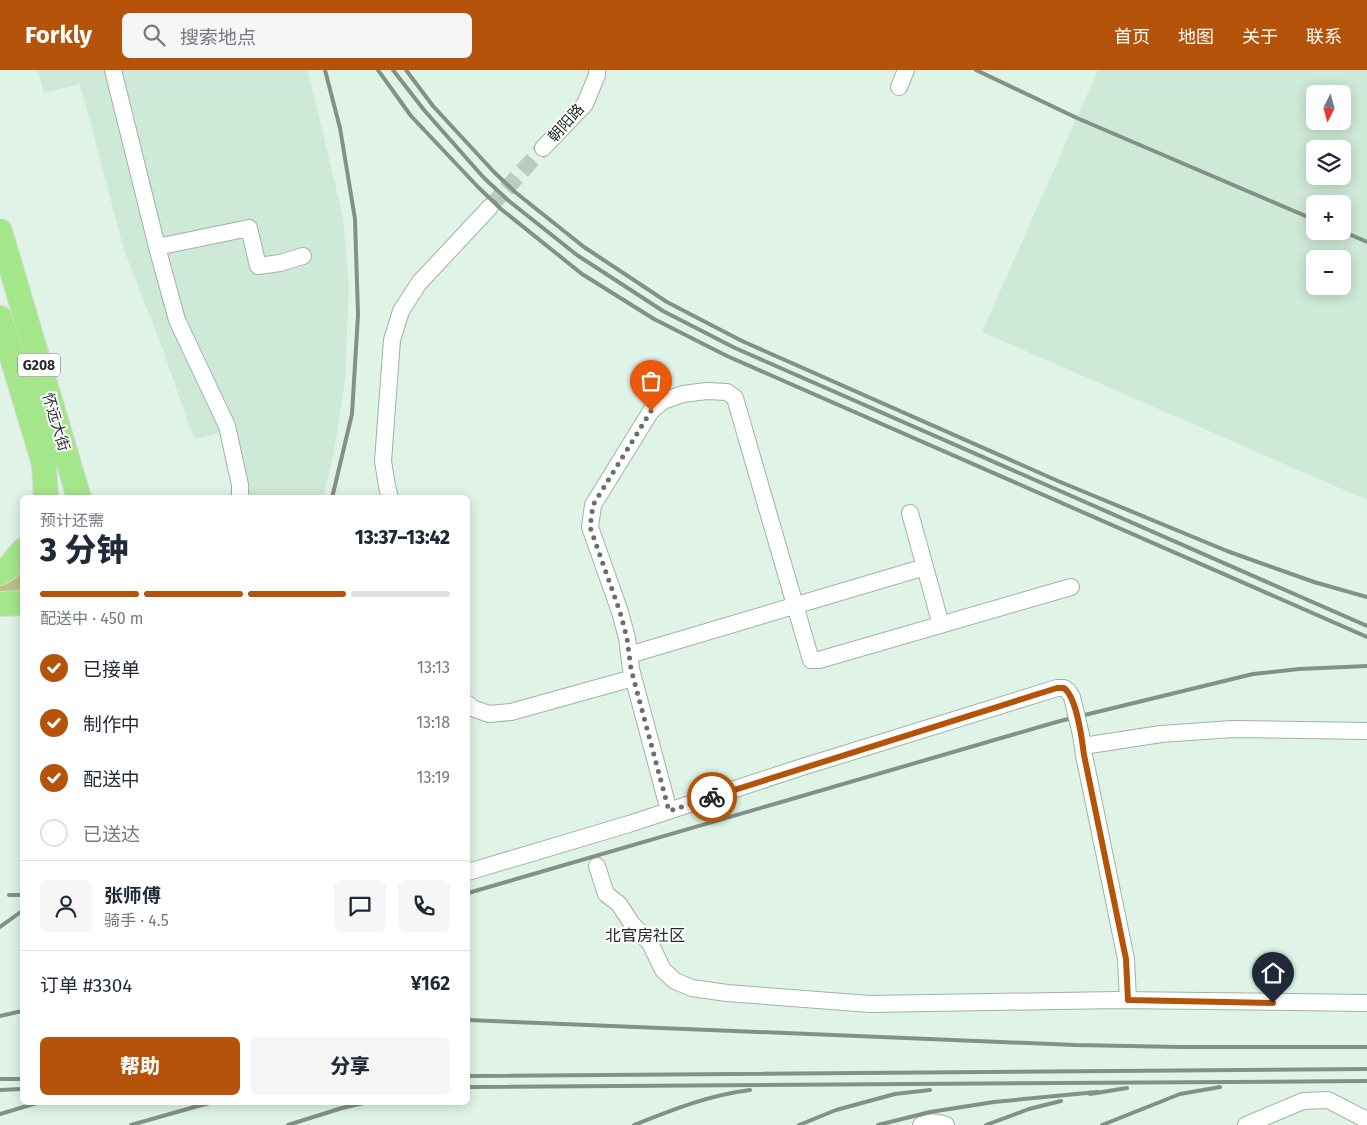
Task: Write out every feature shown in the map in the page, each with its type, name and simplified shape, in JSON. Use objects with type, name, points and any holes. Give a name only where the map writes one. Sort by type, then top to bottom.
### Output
[{"type":"highway","name":"怀远大街","points":[[0,232],[78,495]]},
{"type":"highway","name":"怀远大街","points":[[0,318],[44,464],[46,495]]},
{"type":"highway","points":[[0,573],[10,566],[20,554]]},
{"type":"highway","points":[[0,604],[20,603]]},
{"type":"street","points":[[113,70],[177,320],[227,426],[240,485],[240,495]]},
{"type":"street","name":"朝阳路","points":[[544,148],[585,104],[597,75],[597,70]]},
{"type":"street","points":[[899,87],[906,70]]},
{"type":"street","points":[[389,495],[383,461],[392,340],[401,311],[419,283],[490,207]]},
{"type":"street","points":[[157,247],[249,228],[258,266],[303,256]]},
{"type":"street","points":[[669,811],[633,678],[627,638],[620,612],[590,527],[593,505],[651,411],[663,401],[683,394],[707,391],[727,392],[735,398],[811,660],[819,660],[1072,587]]},
{"type":"street","points":[[910,513],[941,625]]},
{"type":"street","points":[[629,654],[925,567]]},
{"type":"street","points":[[470,706],[489,714],[511,712],[633,678]]},
{"type":"street","points":[[470,871],[629,824],[799,768],[1057,688],[1064,688],[1072,697],[1082,740],[1126,959],[1128,1000]]},
{"type":"street","points":[[1082,740],[1233,729],[1367,731]]},
{"type":"street","points":[[597,866],[606,894],[619,904],[632,924],[650,944],[663,970],[675,981],[692,988],[727,994],[870,1004],[1128,1000],[1367,1004]]},
{"type":"street","points":[[1246,1125],[1303,1101],[1328,1100],[1367,1120]]},
{"type":"street","points":[[921,1125],[927,1122],[938,1122],[946,1125]]},
{"type":"shaded area","points":[[38,70],[308,70],[343,218],[349,286],[345,381],[334,453],[324,495],[235,495],[225,432],[194,439],[159,339],[124,250],[80,84],[44,93]]},
{"type":"shaded area","points":[[1098,70],[1367,70],[1367,500],[982,332]]},
{"type":"green space","points":[[20,571],[20,595],[0,595],[0,585]]},
{"type":"tunnel","points":[[490,207],[543,148]]},
{"type":"railway","points":[[325,70],[340,128],[355,219],[358,315],[352,414],[333,495]]},
{"type":"railway","points":[[378,70],[411,116],[501,209],[582,274],[654,319],[727,356],[1367,637]]},
{"type":"railway","points":[[393,70],[424,110],[484,178],[509,201],[577,255],[663,311],[735,348],[1367,626]]},
{"type":"railway","points":[[406,70],[433,106],[515,192],[584,247],[667,302],[742,341],[1058,481],[1227,551],[1314,582],[1367,597]]},
{"type":"railway","points":[[976,70],[1077,118],[1306,216]]},
{"type":"railway","points":[[1351,235],[1367,242]]},
{"type":"railway","points":[[470,892],[1060,721],[1253,674],[1299,669],[1367,666]]},
{"type":"railway","points":[[9,895],[20,895]]},
{"type":"railway","points":[[0,927],[20,912]]},
{"type":"railway","points":[[0,1016],[20,1011]]},
{"type":"railway","points":[[470,1020],[1075,1045],[1367,1047]]},
{"type":"railway","points":[[470,1076],[1367,1069]]},
{"type":"railway","points":[[0,1079],[20,1079]]},
{"type":"railway","points":[[470,1087],[1367,1081]]},
{"type":"railway","points":[[1102,1125],[1180,1094],[1220,1087]]},
{"type":"railway","points":[[1090,1094],[1127,1088]]},
{"type":"railway","points":[[0,1090],[20,1089]]},
{"type":"railway","points":[[634,1125],[705,1099],[750,1090]]},
{"type":"railway","points":[[799,1125],[836,1110],[895,1094],[930,1090]]},
{"type":"railway","points":[[878,1125],[930,1112],[994,1102],[1097,1092]]},
{"type":"railway","points":[[986,1125],[1029,1109],[1061,1101]]},
{"type":"railway","points":[[0,1114],[30,1105]]},
{"type":"railway","points":[[131,1125],[202,1105]]},
{"type":"railway","points":[[288,1125],[355,1105]]},
{"type":"way so far","points":[[651,411],[593,505],[590,527],[620,612],[639,702],[669,811],[712,797]]},
{"type":"district","name":"北官房社区","points":[[645,935]]},
{"type":"route","points":[[712,797],[1057,688],[1064,688],[1072,697],[1081,735],[1126,959],[1128,1000],[1273,1003]]}]
